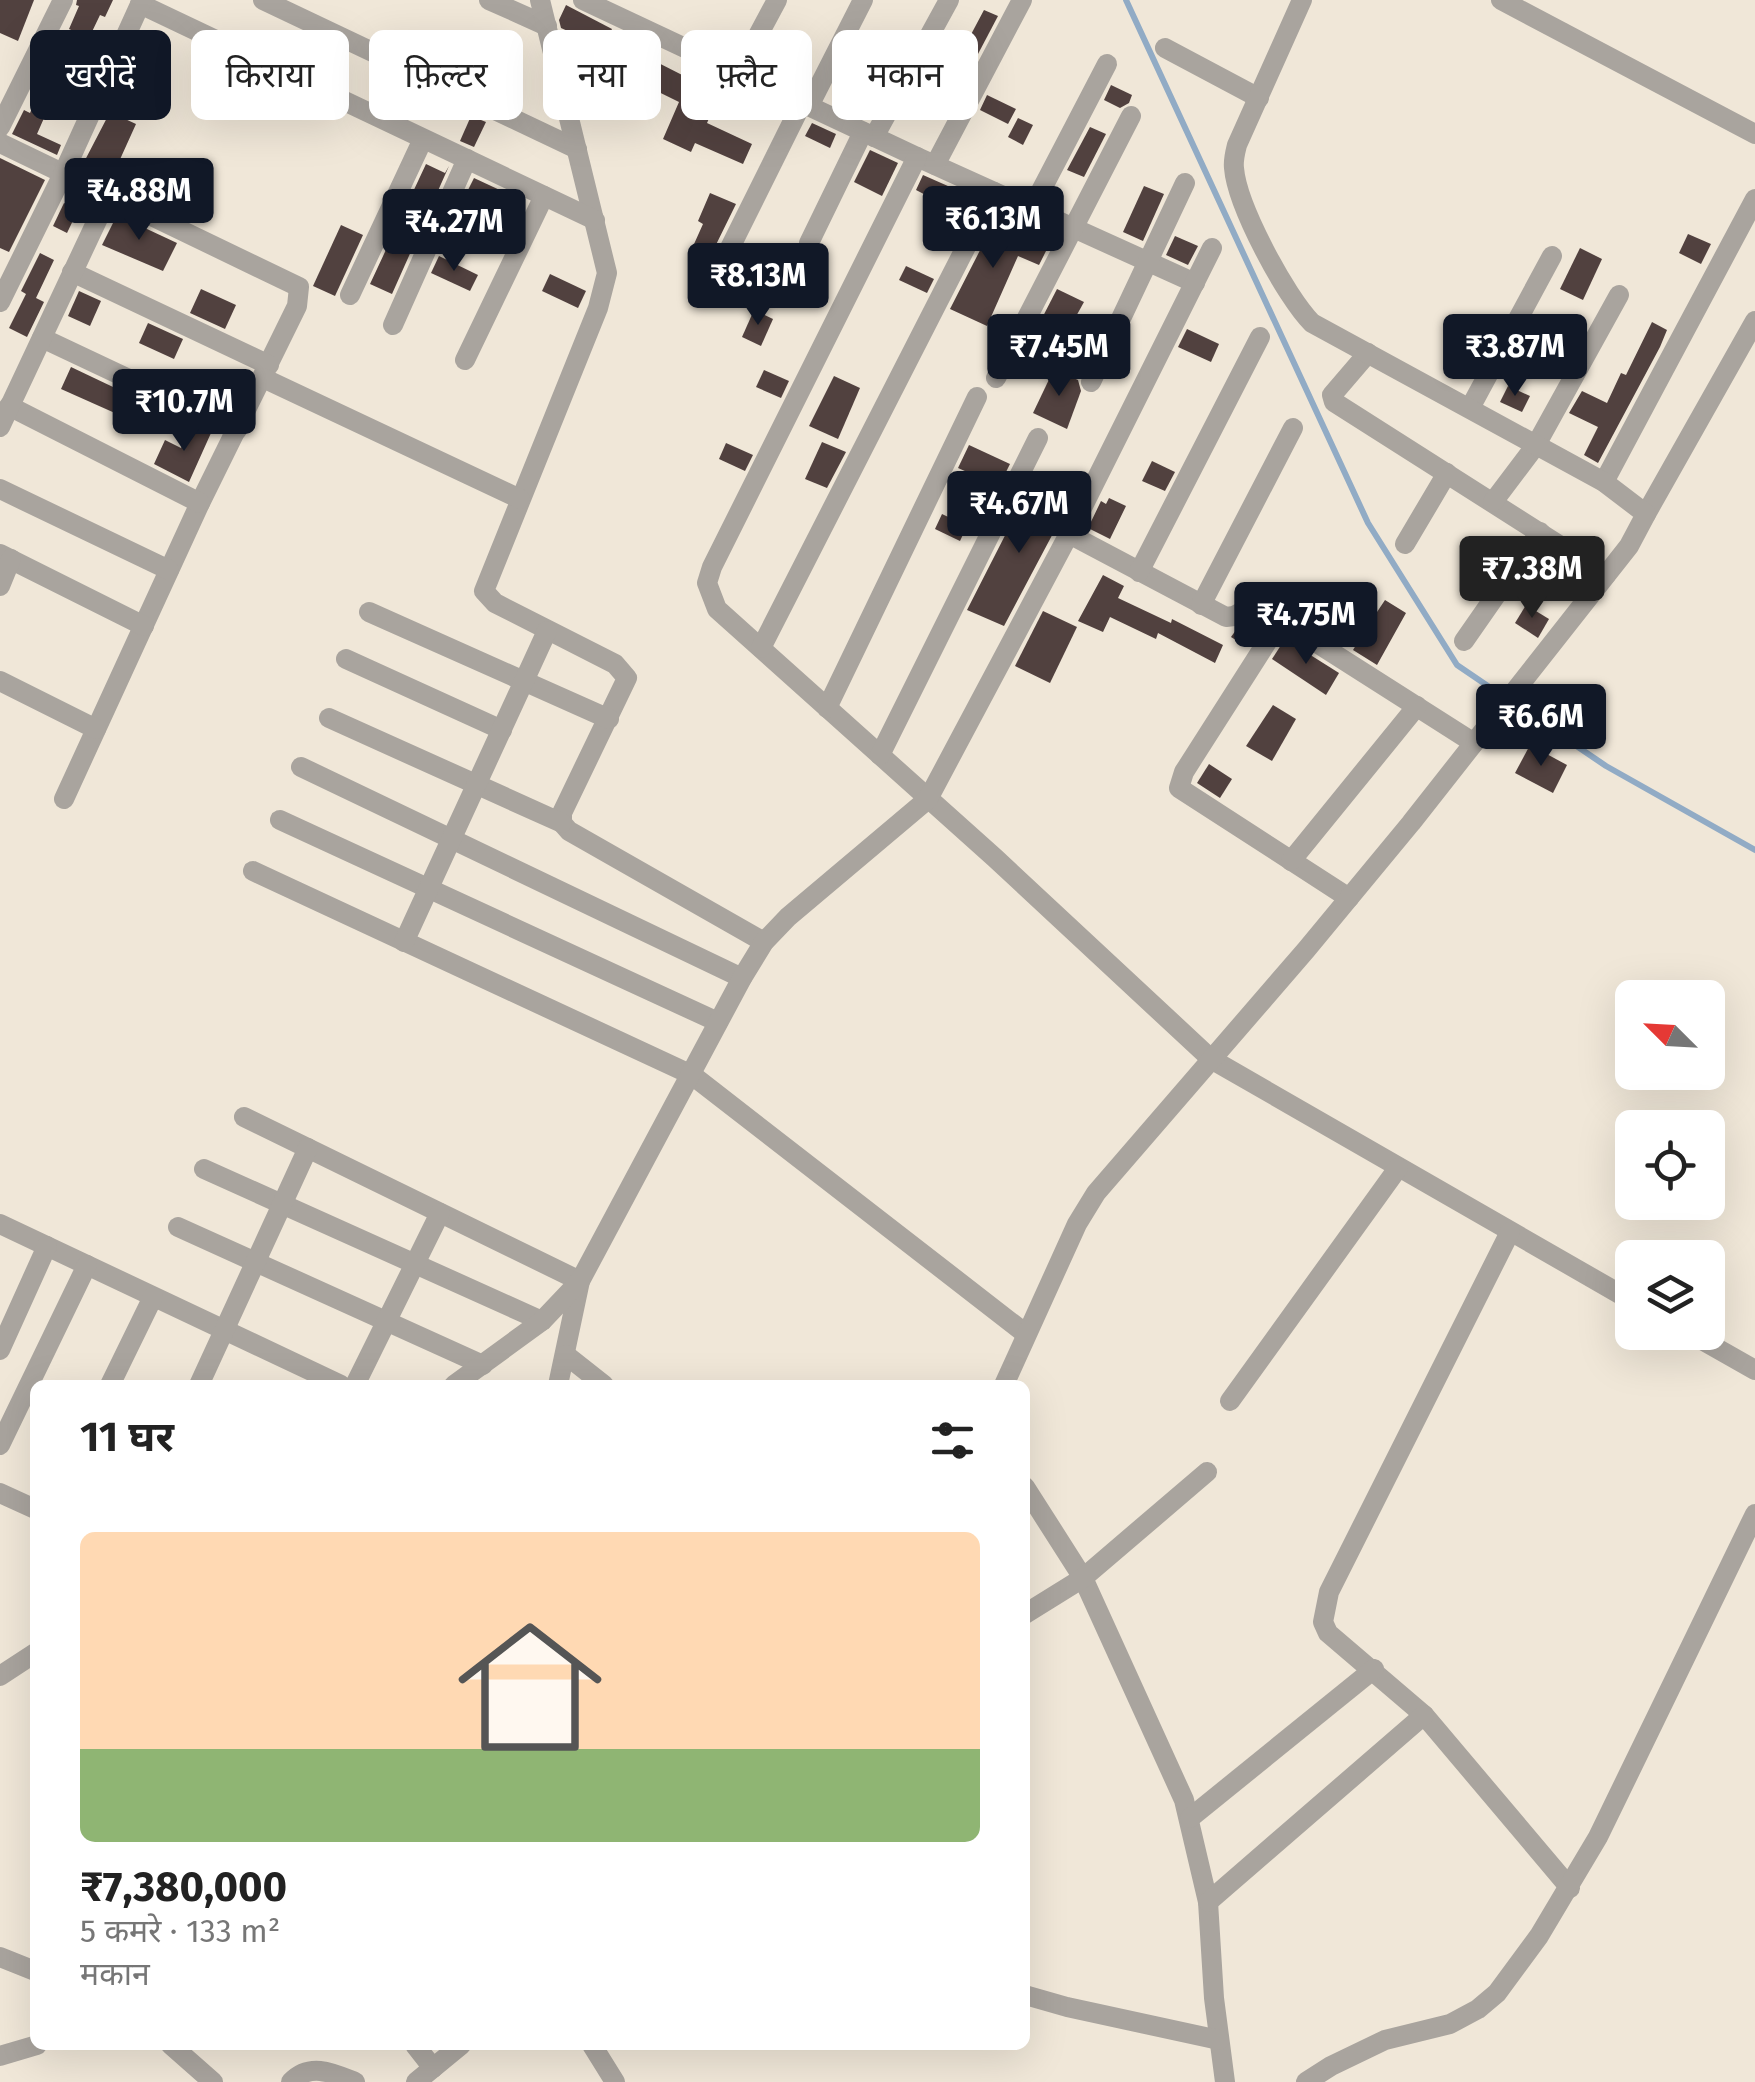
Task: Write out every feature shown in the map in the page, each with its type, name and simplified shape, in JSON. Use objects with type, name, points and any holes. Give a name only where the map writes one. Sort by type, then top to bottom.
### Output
[{"type":"street","points":[[0,127],[63,0]]},
{"type":"street","points":[[263,0],[578,149]]},
{"type":"street","points":[[489,0],[547,26]]},
{"type":"street","points":[[540,0],[607,273],[484,591],[495,603],[615,664],[626,678],[562,813],[562,823]]},
{"type":"street","points":[[583,0],[681,46]]},
{"type":"street","points":[[761,30],[777,0]]},
{"type":"street","points":[[812,91],[863,0]]},
{"type":"street","points":[[808,243],[949,0]]},
{"type":"street","points":[[1022,0],[926,161],[712,567],[707,584],[717,609],[1211,1059],[1615,1291]]},
{"type":"street","points":[[1501,0],[1755,134]]},
{"type":"street","points":[[0,302],[141,2],[595,220]]},
{"type":"street","points":[[1296,2],[1237,145],[1233,164],[1242,198],[1288,295],[1312,323],[1604,482],[1646,514]]},
{"type":"street","points":[[1165,48],[1258,98]]},
{"type":"street","points":[[1032,208],[1107,64]]},
{"type":"street","points":[[812,107],[1195,282]]},
{"type":"street","points":[[996,378],[1131,116]]},
{"type":"street","points":[[715,278],[797,120]]},
{"type":"street","points":[[350,295],[424,139]]},
{"type":"street","points":[[0,143],[299,287],[297,306],[200,502],[64,799]]},
{"type":"street","points":[[393,325],[467,160]]},
{"type":"street","points":[[1091,382],[1185,183]]},
{"type":"street","points":[[761,648],[994,192]]},
{"type":"street","points":[[0,426],[109,195]]},
{"type":"street","points":[[465,360],[544,196]]},
{"type":"street","points":[[1604,482],[1755,199]]},
{"type":"street","points":[[461,1380],[542,1321],[580,1282],[764,942],[928,799],[1069,534],[1212,248]]},
{"type":"street","points":[[1470,408],[1552,256]]},
{"type":"street","points":[[72,272],[520,499]]},
{"type":"street","points":[[1493,502],[1536,444],[1619,295]]},
{"type":"street","points":[[1006,1380],[1076,1224],[1096,1193],[1349,898],[1629,546],[1755,321]]},
{"type":"street","points":[[1140,572],[1260,337]]},
{"type":"street","points":[[42,338],[237,430]]},
{"type":"street","points":[[1368,353],[1337,386],[1332,394],[1334,402],[1606,575]]},
{"type":"street","points":[[826,708],[977,398]]},
{"type":"street","points":[[10,406],[200,502]]},
{"type":"street","points":[[1201,604],[1293,428]]},
{"type":"street","points":[[880,754],[1038,438]]},
{"type":"street","points":[[1405,544],[1447,473]]},
{"type":"street","points":[[0,490],[169,570]]},
{"type":"street","points":[[1464,640],[1540,532]]},
{"type":"street","points":[[1069,534],[1226,617],[1252,606],[1281,620],[1474,742]]},
{"type":"street","points":[[0,586],[6,556],[144,626]]},
{"type":"street","points":[[369,612],[609,718]]},
{"type":"street","points":[[1281,620],[1179,781],[1184,793],[1349,898]]},
{"type":"street","points":[[404,942],[547,631]]},
{"type":"street","points":[[346,659],[502,730]]},
{"type":"street","points":[[0,681],[96,729]]},
{"type":"street","points":[[1291,861],[1417,706]]},
{"type":"street","points":[[328,718],[562,823],[569,832],[764,942]]},
{"type":"street","points":[[301,767],[742,978]]},
{"type":"street","points":[[280,820],[718,1022]]},
{"type":"street","points":[[253,871],[692,1075],[1026,1334]]},
{"type":"street","points":[[244,1117],[580,1282]]},
{"type":"street","points":[[202,1380],[308,1148]]},
{"type":"street","points":[[1230,1401],[1398,1168]]},
{"type":"street","points":[[204,1169],[542,1321]]},
{"type":"street","points":[[358,1380],[440,1213]]},
{"type":"street","points":[[178,1227],[483,1364]]},
{"type":"street","points":[[2,1230],[47,1246],[330,1380]]},
{"type":"street","points":[[1510,1232],[1324,1606],[1323,1622],[1328,1634],[1424,1715],[1570,1888]]},
{"type":"street","points":[[0,1350],[47,1246]]},
{"type":"street","points":[[32,1380],[88,1265]]},
{"type":"street","points":[[559,1380],[580,1282]]},
{"type":"street","points":[[112,1380],[154,1297]]},
{"type":"street","points":[[1720,1350],[1755,1370]]},
{"type":"street","points":[[566,1355],[598,1380]]},
{"type":"street","points":[[0,1445],[30,1384]]},
{"type":"street","points":[[1030,1611],[1083,1578],[1207,1472]]},
{"type":"street","points":[[0,1492],[30,1507]]},
{"type":"street","points":[[1030,1495],[1083,1578],[1151,1722],[1190,1818],[1208,1902],[1209,1949],[1226,2082]]},
{"type":"street","points":[[1306,2082],[1385,2040],[1450,2024],[1498,1993],[1570,1888],[1598,1837],[1755,1514]]},
{"type":"street","points":[[0,1676],[30,1659]]},
{"type":"street","points":[[1190,1818],[1374,1669]]},
{"type":"street","points":[[1208,1902],[1424,1715]]},
{"type":"street","points":[[0,1956],[30,1969]]},
{"type":"street","points":[[1030,1996],[1219,2040]]},
{"type":"street","points":[[0,2056],[30,2047]]},
{"type":"street","points":[[177,2050],[212,2082]]},
{"type":"street","points":[[420,2050],[433,2068]]},
{"type":"street","points":[[416,2082],[455,2050]]},
{"type":"street","points":[[595,2050],[615,2082]]},
{"type":"street","points":[[292,2082],[299,2074],[311,2070],[330,2072],[355,2082]]},
{"type":"building","points":[[0,0],[34,0],[18,41],[0,33]]},
{"type":"building","points":[[77,0],[113,0],[93,30],[69,29],[79,6]]},
{"type":"building","points":[[566,5],[612,29],[565,30],[559,20]]},
{"type":"building","points":[[984,10],[998,16],[978,54],[978,30],[973,30]]},
{"type":"building","points":[[661,64],[681,74],[681,120],[708,120],[707,123],[752,144],[743,164],[695,143],[691,152],[663,139],[679,102],[661,93]]},
{"type":"building","points":[[1111,85],[1132,95],[1129,103],[1120,108],[1104,100]]},
{"type":"building","points":[[987,95],[1016,109],[1008,124],[980,110]]},
{"type":"building","points":[[24,110],[30,113],[30,120],[43,120],[37,134],[61,145],[57,155],[12,134]]},
{"type":"building","points":[[1018,118],[1033,125],[1023,145],[1008,137]]},
{"type":"building","points":[[106,120],[136,124],[117,166],[130,172],[123,187],[83,164]]},
{"type":"building","points":[[469,120],[486,122],[474,147],[460,141]]},
{"type":"building","points":[[812,123],[836,134],[830,148],[805,136]]},
{"type":"building","points":[[1090,127],[1106,134],[1084,177],[1067,170]]},
{"type":"building","points":[[870,150],[898,163],[882,196],[854,182]]},
{"type":"building","points":[[0,158],[45,180],[9,252],[0,248]]},
{"type":"building","points":[[426,164],[445,173],[449,166],[392,294],[370,284]]},
{"type":"building","points":[[923,175],[975,198],[963,223],[939,211],[943,204],[916,190]]},
{"type":"building","points":[[474,178],[504,192],[498,206],[467,192]]},
{"type":"building","points":[[1144,186],[1164,194],[1143,241],[1123,232]]},
{"type":"building","points":[[710,193],[736,204],[708,261],[690,253],[703,224],[698,221]]},
{"type":"building","points":[[64,203],[78,210],[67,233],[53,226]]},
{"type":"building","points":[[117,215],[177,243],[163,271],[102,245]]},
{"type":"building","points":[[997,217],[1019,227],[1014,236],[1046,251],[1039,265],[1018,256],[987,326],[950,309]]},
{"type":"building","points":[[341,225],[363,235],[335,296],[313,286]]},
{"type":"building","points":[[1688,234],[1711,244],[1701,264],[1679,253]]},
{"type":"building","points":[[1175,236],[1198,246],[1188,265],[1166,255]]},
{"type":"building","points":[[1580,248],[1602,259],[1583,300],[1560,289]]},
{"type":"building","points":[[40,253],[54,260],[36,298],[44,302],[27,337],[9,328],[26,294],[21,291]]},
{"type":"building","points":[[439,256],[478,275],[470,291],[431,273]]},
{"type":"building","points":[[906,266],[934,279],[927,293],[899,280]]},
{"type":"building","points":[[550,274],[586,291],[578,308],[542,291]]},
{"type":"building","points":[[201,289],[236,305],[225,329],[190,313]]},
{"type":"building","points":[[1057,289],[1084,302],[1064,338],[1038,326]]},
{"type":"building","points":[[79,291],[101,301],[90,326],[68,316]]},
{"type":"building","points":[[754,310],[773,319],[761,346],[742,337]]},
{"type":"building","points":[[1652,322],[1667,330],[1598,463],[1584,455],[1598,427],[1569,413],[1582,391],[1607,403],[1621,373],[1626,375]]},
{"type":"building","points":[[148,323],[183,339],[174,359],[139,343]]},
{"type":"building","points":[[1187,329],[1219,344],[1211,362],[1178,347]]},
{"type":"building","points":[[71,367],[153,406],[144,426],[61,389]]},
{"type":"building","points":[[1054,369],[1078,380],[1081,391],[1067,429],[1033,413]]},
{"type":"building","points":[[764,370],[789,381],[781,398],[756,387]]},
{"type":"building","points":[[834,376],[860,388],[838,439],[809,426]]},
{"type":"building","points":[[1508,386],[1530,396],[1522,412],[1500,402]]},
{"type":"building","points":[[192,424],[211,433],[189,482],[154,464],[165,440],[181,448]]},
{"type":"building","points":[[822,442],[846,452],[827,488],[805,479]]},
{"type":"building","points":[[726,443],[753,455],[745,471],[719,459]]},
{"type":"building","points":[[969,445],[1010,464],[999,486],[958,468]]},
{"type":"building","points":[[1152,461],[1175,472],[1165,491],[1142,481]]},
{"type":"building","points":[[1053,479],[1076,490],[1004,626],[967,610],[1018,510],[1035,518]]},
{"type":"building","points":[[1109,498],[1126,506],[1110,539],[1088,528],[1101,501],[1106,504]]},
{"type":"building","points":[[942,514],[967,526],[960,541],[935,529]]},
{"type":"building","points":[[1103,575],[1124,586],[1118,598],[1223,645],[1215,663],[1158,633],[1156,639],[1110,617],[1103,632],[1078,621]]},
{"type":"building","points":[[1348,594],[1377,612],[1385,600],[1406,613],[1377,665],[1353,650],[1369,624],[1341,606]]},
{"type":"building","points":[[1526,605],[1549,619],[1538,638],[1515,623]]},
{"type":"building","points":[[1043,611],[1077,627],[1050,683],[1015,666]]},
{"type":"building","points":[[1253,621],[1261,626],[1247,647],[1231,637],[1236,630]]},
{"type":"building","points":[[1285,639],[1339,673],[1326,695],[1272,659]]},
{"type":"building","points":[[1273,705],[1296,719],[1272,761],[1246,746]]},
{"type":"building","points":[[1530,745],[1567,765],[1553,793],[1515,773]]},
{"type":"building","points":[[1209,764],[1232,779],[1220,798],[1197,783]]},
{"type":"waterway","points":[[1126,0],[1368,523],[1457,665],[1606,766],[1755,850]]}]
